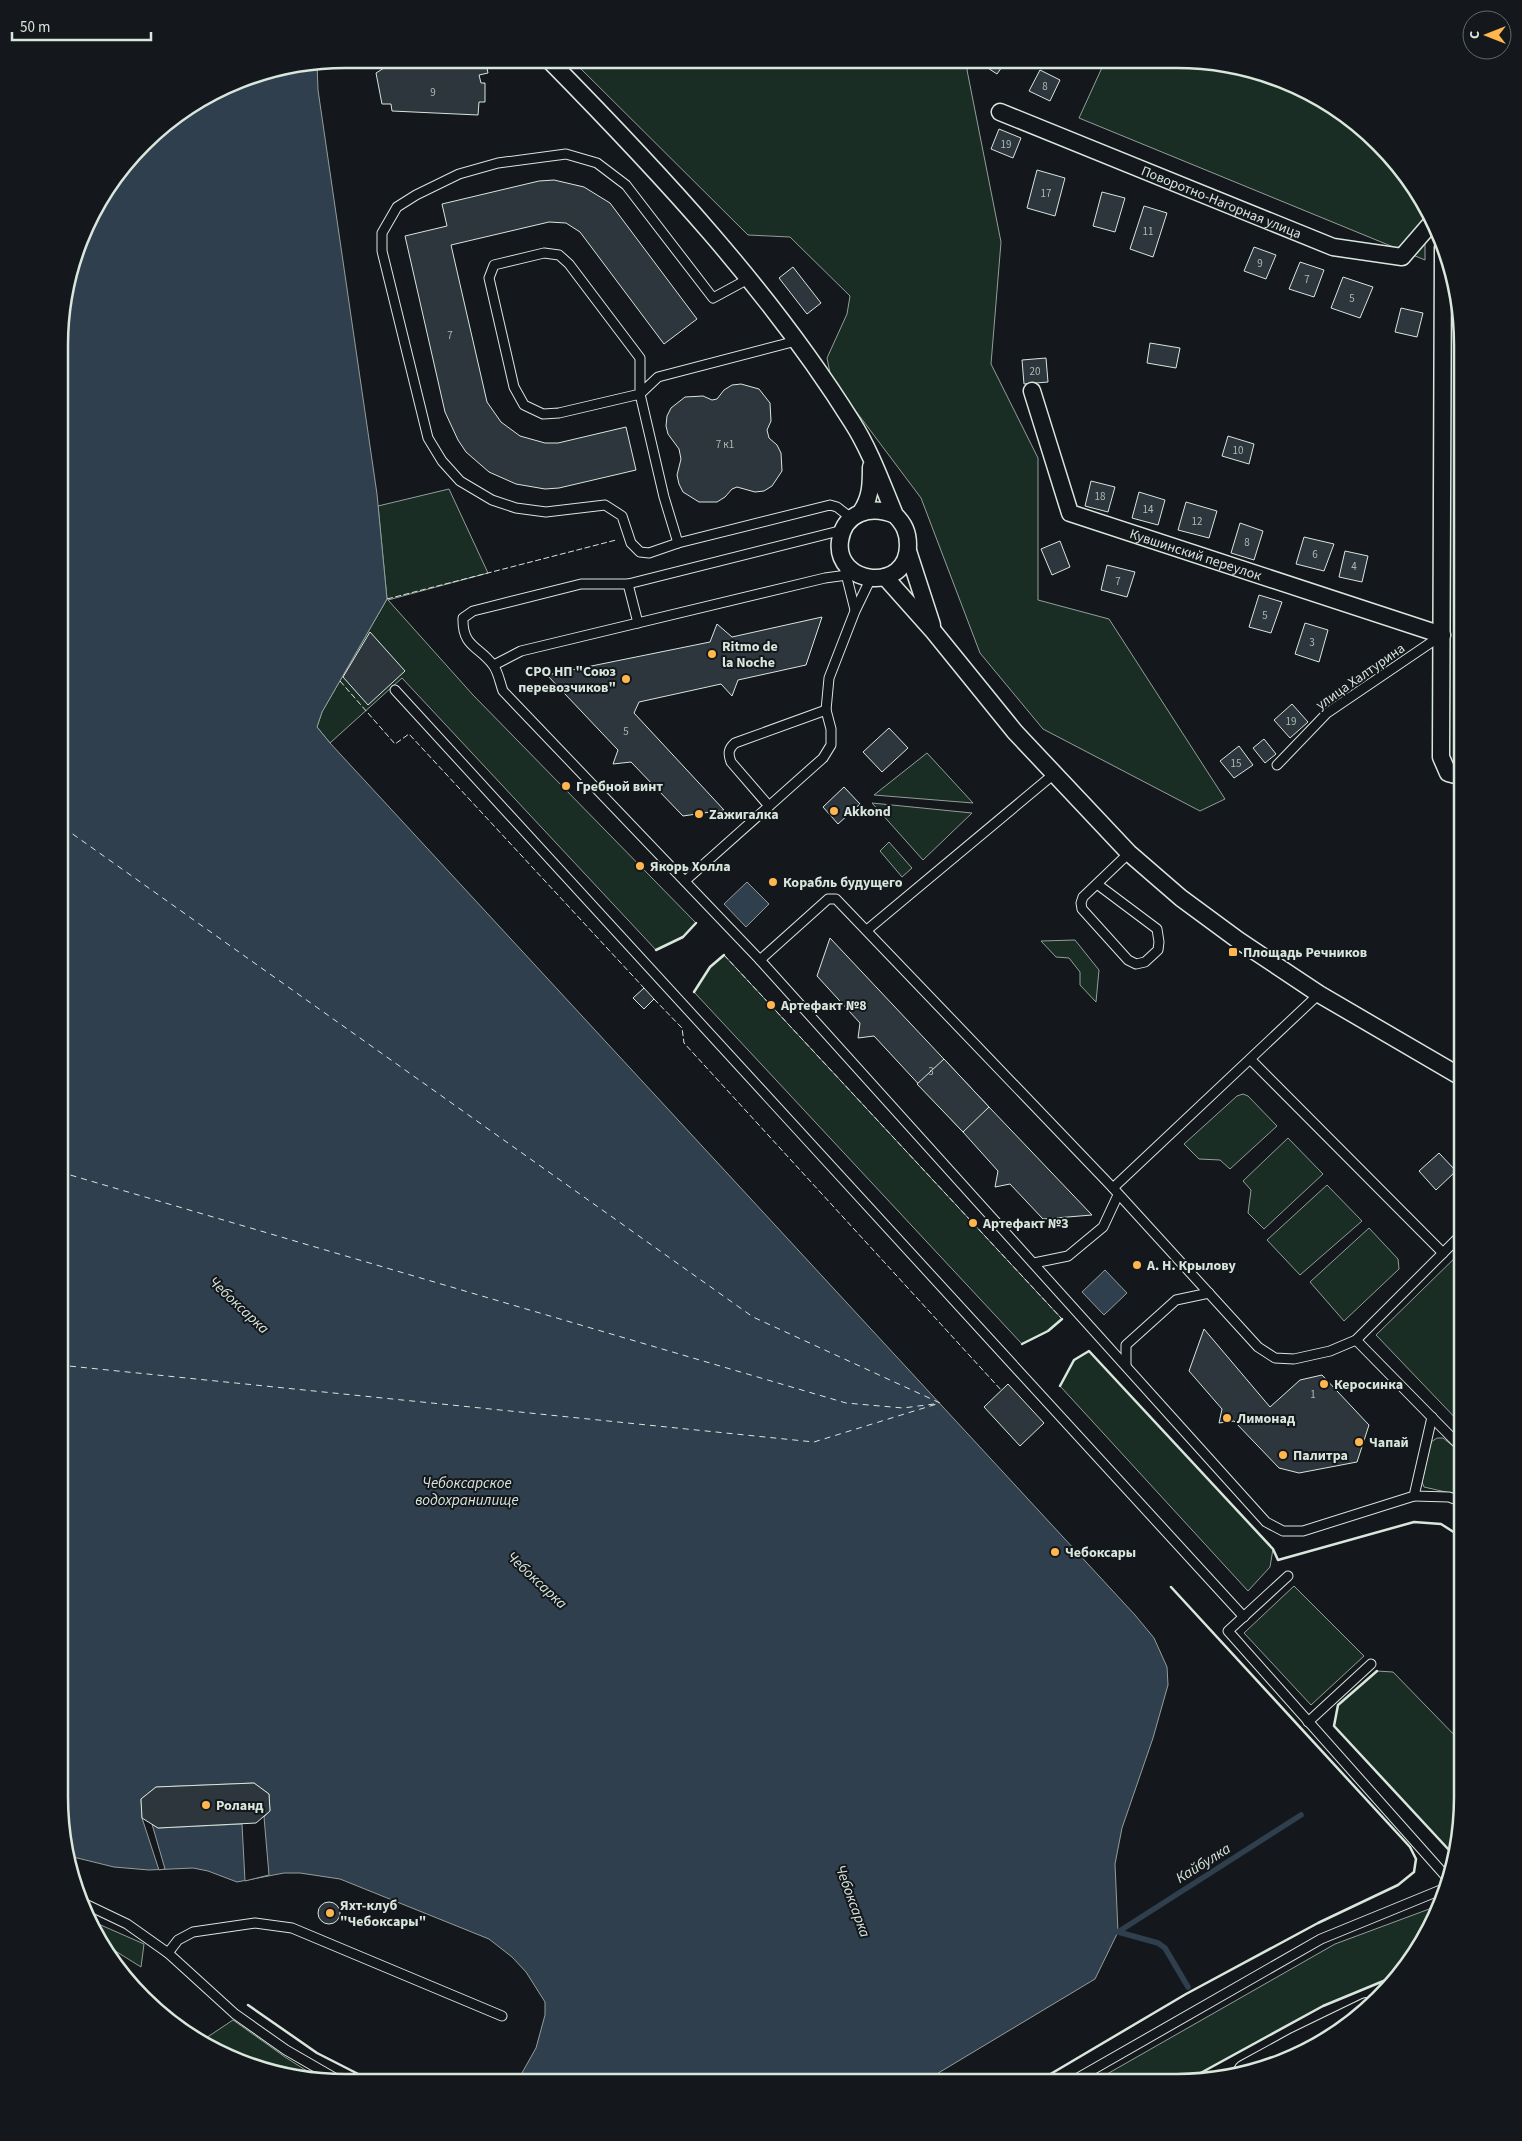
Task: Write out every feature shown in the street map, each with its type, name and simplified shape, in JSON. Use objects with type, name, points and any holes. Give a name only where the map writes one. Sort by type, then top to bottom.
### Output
[{"type":"street","points":[[556,67],[622,134],[750,278],[853,423],[895,515]]},
{"type":"street","name":"Поворотно-Нагорная улица","points":[[1000,112],[1333,247],[1402,257],[1428,227]]},
{"type":"street","points":[[1443,266],[1441,757],[1448,773],[1454,775]]},
{"type":"street","name":"Кувшинский переулок","points":[[1032,391],[1070,513],[1442,635]]},
{"type":"street","points":[[871,459],[872,485],[868,502],[851,520],[840,543],[842,557],[850,570],[866,576],[934,632],[1015,732],[1129,853],[1181,898],[1238,940],[1319,994],[1454,1073]]},
{"type":"street","points":[[851,520],[874,510],[884,510],[895,515],[904,524],[908,537],[908,551],[934,632]]},
{"type":"street","points":[[866,576],[898,570],[904,562],[908,551]]},
{"type":"street","points":[[1281,2053],[1327,2030]]},
{"type":"lane","points":[[750,278],[713,298],[626,185],[597,163],[566,154],[498,163],[459,174],[416,194],[397,207],[382,233],[382,251],[428,438],[442,461],[460,481],[492,500],[516,508],[546,512],[605,505],[622,516],[631,543],[640,552],[650,552],[678,543],[830,505],[837,507],[851,520]]},
{"type":"lane","points":[[678,543],[664,497],[640,394],[640,358],[569,264],[559,255],[544,253],[494,265],[490,278],[514,387],[524,405],[543,414],[559,413],[640,394],[658,377],[796,341]]},
{"type":"lane","points":[[851,520],[628,584],[581,584],[473,611],[463,618],[463,629],[469,643],[494,665],[503,691],[760,960],[1266,1522],[1283,1531],[1303,1531],[1414,1496],[1454,1499]]},
{"type":"lane","points":[[494,665],[521,651],[638,623],[866,576]]},
{"type":"lane","points":[[855,611],[866,576]]},
{"type":"lane","points":[[685,881],[823,758],[831,745],[831,729],[826,710],[829,678],[855,611],[866,576]]},
{"type":"lane","points":[[628,584],[638,623]]},
{"type":"lane","name":"улица Халтурина","points":[[1277,765],[1327,713],[1442,635]]},
{"type":"lane","points":[[395,690],[1244,1617]]},
{"type":"lane","points":[[768,806],[731,762],[730,748],[735,743],[826,710]]},
{"type":"lane","points":[[866,930],[1054,774]]},
{"type":"lane","points":[[1097,884],[1157,930],[1160,942],[1158,950],[1145,962],[1136,964],[1128,960],[1082,909],[1080,903],[1083,897],[1129,853]]},
{"type":"lane","points":[[760,960],[828,899],[836,899],[1116,1191],[1258,1346],[1275,1358],[1294,1359],[1330,1351],[1356,1340],[1454,1242]]},
{"type":"lane","points":[[1034,1263],[1068,1256],[1103,1227],[1116,1191],[1319,994]]},
{"type":"lane","points":[[1251,1060],[1443,1253]]},
{"type":"lane","points":[[1126,1365],[1126,1345],[1176,1300],[1209,1293]]},
{"type":"lane","points":[[1356,1340],[1454,1440]]},
{"type":"lane","points":[[1414,1496],[1432,1417]]},
{"type":"lane","points":[[1288,1576],[1228,1631],[1443,1874]]},
{"type":"lane","points":[[1308,1722],[1371,1664]]},
{"type":"lane","points":[[1085,2074],[1321,1939],[1437,1892]]},
{"type":"lane","points":[[91,1907],[126,1924],[168,1953],[235,2014],[286,2050],[326,2073]]},
{"type":"lane","points":[[168,1953],[178,1940],[193,1932],[255,1923],[292,1928],[502,2016]]},
{"type":"green space","points":[[579,67],[969,67],[967,70],[1001,242],[991,364],[1038,458],[1038,600],[1109,619],[1225,799],[1200,811],[1043,729],[980,653],[921,498],[831,378],[827,358],[847,314],[850,296],[790,237],[748,235]]},
{"type":"green space","points":[[1102,67],[1195,68],[1231,73],[1266,82],[1300,96],[1331,114],[1360,136],[1386,162],[1408,191],[1425,220],[1425,260],[1079,118]]},
{"type":"green space","points":[[449,489],[488,573],[388,600],[473,695],[696,923],[683,937],[656,950],[402,678],[330,743],[317,727],[322,712],[387,599],[378,506]]},
{"type":"green space","points":[[927,753],[973,803],[874,795]]},
{"type":"green space","points":[[872,803],[972,813],[923,860]]},
{"type":"green space","points":[[889,842],[912,868],[902,877],[880,851]]},
{"type":"green space","points":[[1075,940],[1099,970],[1096,1002],[1080,985],[1080,972],[1069,958],[1056,957],[1041,941]]},
{"type":"green space","points":[[724,955],[1062,1319],[1048,1331],[1022,1344],[694,992],[710,967]]},
{"type":"green space","points":[[1243,1094],[1248,1096],[1277,1126],[1230,1169],[1220,1160],[1199,1159],[1184,1144],[1237,1096]]},
{"type":"green space","points":[[1288,1138],[1323,1174],[1264,1229],[1248,1213],[1251,1190],[1243,1181]]},
{"type":"green space","points":[[1327,1185],[1362,1221],[1300,1275],[1267,1240]]},
{"type":"green space","points":[[1369,1228],[1398,1259],[1399,1269],[1344,1321],[1310,1282]]},
{"type":"green space","points":[[1454,1259],[1454,1417],[1376,1335]]},
{"type":"green space","points":[[1089,1351],[1273,1549],[1270,1567],[1248,1591],[1060,1386],[1074,1360]]},
{"type":"green space","points":[[1437,1438],[1443,1438],[1454,1447],[1454,1494],[1424,1487],[1422,1482],[1431,1442]]},
{"type":"green space","points":[[1294,1586],[1364,1656],[1311,1705],[1244,1633]]},
{"type":"green space","points":[[1377,1671],[1393,1672],[1454,1735],[1454,1814],[1449,1850],[1334,1726],[1338,1705]]},
{"type":"green space","points":[[1430,1909],[1408,1950],[1384,1981],[1323,2006],[1202,2072],[1107,2074],[1335,1944]]},
{"type":"green space","points":[[99,1924],[144,1944],[141,1967],[114,1950]]},
{"type":"green space","points":[[233,2020],[306,2071],[256,2059],[208,2037]]},
{"type":"water","name":"Чебоксарское водохранилище","points":[[317,69],[318,90],[377,494],[387,599],[322,712],[317,727],[1135,1615],[1154,1638],[1167,1667],[1168,1685],[1153,1738],[1122,1828],[1115,1864],[1118,1932],[1095,1979],[937,2074],[521,2074],[536,2048],[545,2015],[545,2002],[526,1972],[512,1957],[489,1939],[340,1879],[300,1873],[284,1873],[237,1882],[208,1871],[193,1868],[149,1870],[114,1867],[75,1857],[67,1796],[67,345],[70,309],[82,256],[96,222],[125,176],[162,136],[191,114],[222,96],[273,77]]},
{"type":"water","points":[[747,882],[769,904],[746,927],[724,904]]},
{"type":"water","points":[[1105,1270],[1127,1293],[1104,1315],[1082,1292]]},
{"type":"pier","name":"Роланд","points":[[254,1783],[269,1794],[270,1811],[264,1817],[269,1875],[245,1881],[242,1824],[158,1828],[152,1824],[165,1869],[159,1870],[142,1818],[141,1799],[156,1787]]},
{"type":"building","points":[[487,67],[488,73],[479,75],[481,83],[485,83],[485,102],[479,102],[478,115],[392,111],[391,104],[382,104],[376,73],[384,68]]},
{"type":"building","points":[[986,67],[1002,67],[997,74]]},
{"type":"building","points":[[1040,70],[1060,80],[1050,101],[1029,91]]},
{"type":"building","points":[[999,129],[1021,138],[1013,158],[991,149]]},
{"type":"building","points":[[1037,170],[1065,178],[1055,216],[1027,208]]},
{"type":"building","points":[[554,180],[584,187],[610,203],[697,319],[664,344],[580,232],[566,223],[549,222],[451,245],[487,402],[501,422],[520,436],[545,443],[558,443],[626,427],[636,470],[559,488],[545,489],[516,484],[489,472],[466,452],[458,440],[445,412],[405,236],[447,226],[442,204],[539,181]]},
{"type":"building","points":[[1102,192],[1125,198],[1115,232],[1093,226]]},
{"type":"building","points":[[1144,206],[1167,213],[1153,257],[1130,249]]},
{"type":"building","points":[[1254,247],[1276,255],[1266,279],[1244,271]]},
{"type":"building","points":[[1300,262],[1324,270],[1314,297],[1289,289]]},
{"type":"building","points":[[793,267],[821,303],[807,314],[779,278]]},
{"type":"building","points":[[1343,277],[1373,287],[1360,318],[1331,308]]},
{"type":"building","points":[[1401,308],[1423,313],[1417,337],[1395,332]]},
{"type":"building","points":[[1150,343],[1180,348],[1176,368],[1147,363]]},
{"type":"building","points":[[1046,358],[1048,382],[1024,384],[1022,360]]},
{"type":"building","points":[[741,384],[759,389],[770,403],[771,421],[767,430],[769,438],[777,445],[781,453],[782,471],[772,486],[764,491],[755,492],[737,487],[717,502],[699,502],[683,492],[679,484],[677,475],[681,459],[679,449],[668,434],[666,426],[667,416],[671,408],[685,397],[703,396],[712,400],[717,399],[724,390],[732,385]]},
{"type":"building","points":[[1228,436],[1254,444],[1249,464],[1222,456]]},
{"type":"building","points":[[1091,481],[1115,487],[1108,512],[1085,506]]},
{"type":"building","points":[[1139,492],[1165,500],[1158,525],[1132,518]]},
{"type":"building","points":[[1186,502],[1217,511],[1209,538],[1178,530]]},
{"type":"building","points":[[1240,523],[1263,531],[1254,560],[1231,553]]},
{"type":"building","points":[[1304,537],[1334,544],[1324,571],[1296,564]]},
{"type":"building","points":[[1060,541],[1070,567],[1052,575],[1041,549]]},
{"type":"building","points":[[1345,551],[1368,556],[1362,582],[1339,577]]},
{"type":"building","points":[[1107,565],[1135,572],[1127,597],[1101,590]]},
{"type":"building","points":[[1259,595],[1282,602],[1271,633],[1249,627]]},
{"type":"building","points":[[822,617],[806,665],[738,680],[732,696],[721,684],[639,702],[634,713],[724,810],[683,816],[631,762],[613,764],[618,750],[547,675],[710,642],[717,624],[732,637]]},
{"type":"building","points":[[1305,623],[1328,630],[1319,662],[1295,654]]},
{"type":"building","points":[[370,632],[405,671],[368,705],[343,677]]},
{"type":"building","points":[[1292,704],[1308,722],[1290,738],[1274,720]]},
{"type":"building","points":[[889,728],[908,748],[882,772],[863,752]]},
{"type":"building","points":[[1264,739],[1276,754],[1265,763],[1253,748]]},
{"type":"building","points":[[1239,746],[1253,765],[1234,778],[1220,761]]},
{"type":"building","points":[[844,787],[860,804],[838,824],[823,807]]},
{"type":"building","points":[[830,938],[1092,1215],[1043,1219],[1010,1184],[995,1187],[998,1171],[963,1132],[874,1036],[858,1038],[860,1023],[817,976]]},
{"type":"building","points":[[644,988],[654,999],[644,1009],[633,998]]},
{"type":"building","points":[[944,1059],[989,1107],[963,1132],[917,1084]]},
{"type":"building","points":[[1439,1153],[1454,1169],[1454,1173],[1436,1190],[1419,1171]]},
{"type":"building","points":[[1204,1329],[1270,1407],[1300,1380],[1322,1375],[1369,1425],[1357,1462],[1299,1473],[1279,1468],[1234,1421],[1219,1423],[1222,1409],[1189,1371]]},
{"type":"building","points":[[1008,1384],[1044,1423],[1020,1446],[984,1407]]},
{"type":"building","name":"Роланд","points":[[254,1783],[269,1794],[270,1811],[256,1823],[158,1828],[142,1818],[141,1799],[156,1787]]},
{"type":"building","name":"Яхт-клуб \"Чебоксары\"","points":[[329,1902],[337,1905],[340,1913],[337,1921],[329,1924],[321,1921],[318,1913],[321,1905]]},
{"type":"waterway","name":"Кайбулка","points":[[1118,1932],[1301,1815]]},
{"type":"waterway","points":[[1111,1930],[1158,1943],[1165,1948],[1188,1987]]},
{"type":"ferry route","points":[[67,830],[753,1317],[940,1403],[814,1442],[67,1366]]},
{"type":"ferry route","points":[[67,1174],[846,1403],[903,1408],[934,1404]]},
{"type":"fence","points":[[387,599],[616,540]]},
{"type":"fence","points":[[340,681],[395,744],[409,734],[644,988]]},
{"type":"fence","points":[[724,955],[1062,1319]]},
{"type":"fence","points":[[654,999],[682,1028],[684,1043],[1002,1391]]},
{"type":"wall","points":[[656,950],[683,937],[696,923]]},
{"type":"wall","points":[[694,992],[710,967],[724,955]]},
{"type":"wall","points":[[1022,1344],[1048,1331],[1062,1319]]},
{"type":"wall","points":[[1060,1386],[1074,1360],[1089,1351],[1273,1549],[1278,1560],[1414,1522],[1441,1524],[1454,1532]]},
{"type":"wall","points":[[1051,2074],[1186,1994],[1318,1923],[1398,1885],[1414,1872],[1416,1859],[1410,1847],[1171,1587]]},
{"type":"wall","points":[[1377,1671],[1338,1705],[1334,1726],[1449,1850]]},
{"type":"wall","points":[[1202,2072],[1323,2006],[1384,1981]]},
{"type":"wall","points":[[248,2005],[317,2053],[358,2074]]},
{"type":"place","name":"Ritmo de la Noche","points":[[712,654]]},
{"type":"place","name":"СРО НП \"Союз перевозчиков\"","points":[[626,679]]},
{"type":"place","name":"Гребной винт","points":[[566,786]]},
{"type":"place","name":"Akkond","points":[[834,811]]},
{"type":"place","name":"Zажигалка","points":[[699,814]]},
{"type":"place","name":"Якорь Холла","points":[[640,866]]},
{"type":"place","name":"Корабль будущего","points":[[773,882]]},
{"type":"place","name":"Площадь Речников","points":[[1233,952]]},
{"type":"place","name":"Артефакт №8","points":[[771,1005]]},
{"type":"place","name":"Артефакт №3","points":[[973,1223]]},
{"type":"place","name":"А. Н. Крылову","points":[[1137,1265]]},
{"type":"place","name":"Керосинка","points":[[1324,1384]]},
{"type":"place","name":"Лимонад","points":[[1227,1418]]},
{"type":"place","name":"Чапай","points":[[1359,1442]]},
{"type":"place","name":"Палитра","points":[[1283,1455]]},
{"type":"place","name":"Чебоксары","points":[[1055,1552]]},
{"type":"place","name":"Роланд","points":[[206,1805]]},
{"type":"place","name":"Яхт-клуб \"Чебоксары\"","points":[[330,1913]]},
{"type":"water label","name":"Чебоксарка","points":[[239,1305]]},
{"type":"water label","name":"Чебоксарка","points":[[537,1580]]},
{"type":"water label","name":"Чебоксарка","points":[[853,1901]]}]
